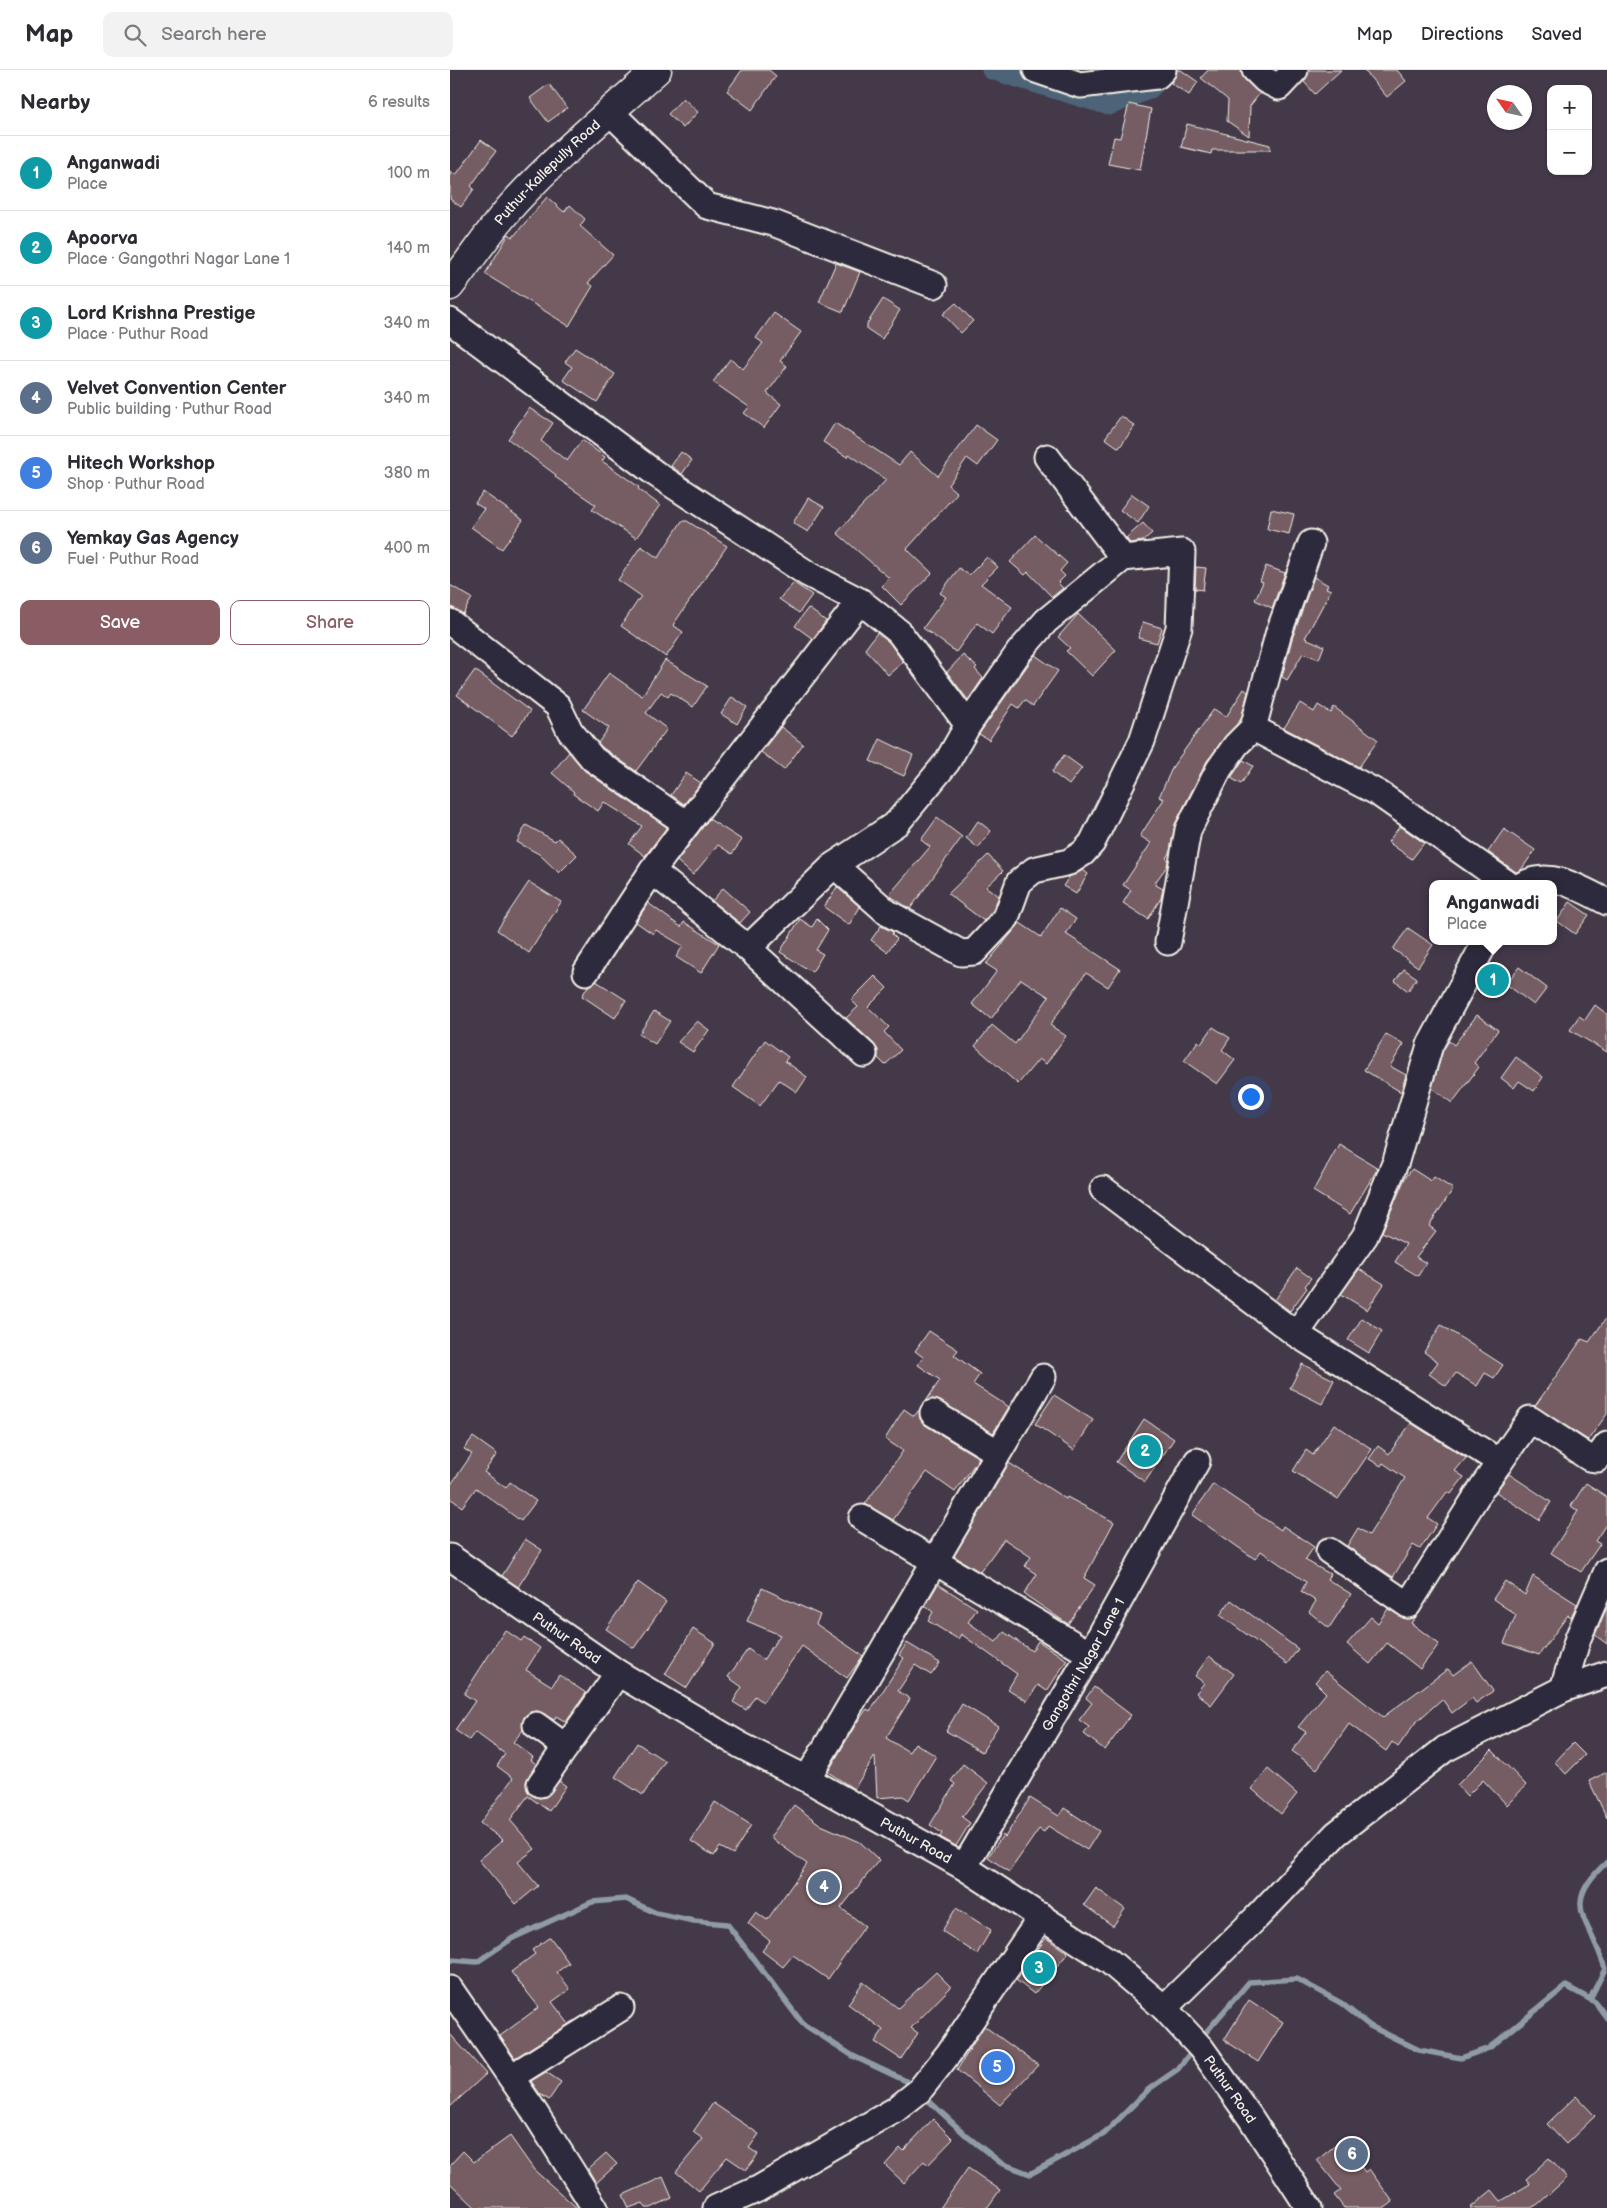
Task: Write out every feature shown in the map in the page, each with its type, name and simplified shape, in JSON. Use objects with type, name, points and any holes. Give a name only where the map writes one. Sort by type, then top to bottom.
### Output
[{"type":"main road","name":"Puthur-Kallepully Road","points":[[450,286],[482,241],[515,202],[657,70]]},
{"type":"street","points":[[1036,70],[1080,85],[1157,76],[1163,70]]},
{"type":"street","points":[[1255,70],[1265,80],[1279,87],[1295,70]]},
{"type":"street","points":[[610,112],[708,206],[773,223],[934,285]]},
{"type":"street","points":[[450,321],[656,474],[808,574],[860,601],[899,632],[968,725]]},
{"type":"street","points":[[1046,457],[1123,558]]},
{"type":"street","points":[[1168,942],[1188,830],[1219,769],[1236,744],[1253,728],[1278,635],[1311,543]]},
{"type":"street","points":[[748,948],[834,865],[897,823],[946,762],[968,725],[1019,652],[1046,621],[1123,558],[1182,552],[1179,628],[1142,741],[1092,843],[1083,853],[1069,862],[1034,870],[1019,882],[1006,918],[974,952],[961,953],[888,913],[834,865]]},
{"type":"street","points":[[586,972],[652,871],[686,824],[860,601]]},
{"type":"street","points":[[450,622],[558,706],[570,731],[593,759],[686,824]]},
{"type":"street","points":[[1253,728],[1378,793],[1502,880]]},
{"type":"street","points":[[652,871],[748,948],[864,1054]]},
{"type":"street","points":[[1532,880],[1536,878],[1555,880]]},
{"type":"street","points":[[1557,880],[1564,881],[1607,902]]},
{"type":"street","points":[[1296,1334],[1366,1236],[1396,1161],[1430,1045],[1484,945]]},
{"type":"street","points":[[1103,1189],[1296,1334],[1500,1462]]},
{"type":"street","points":[[807,1779],[936,1562],[997,1452],[1043,1377]]},
{"type":"street","points":[[933,1413],[997,1452]]},
{"type":"street","points":[[1329,1551],[1408,1606],[1500,1462],[1530,1419],[1588,1458],[1604,1456]]},
{"type":"street","name":"Gangothri Nagar Lane 1","points":[[964,1866],[1090,1654],[1197,1461]]},
{"type":"street","points":[[862,1518],[1090,1654]]},
{"type":"street","name":"Puthur Road","points":[[450,1557],[618,1673],[740,1745],[807,1779],[964,1866],[1109,1962],[1164,2008],[1201,2048],[1250,2117],[1309,2208]]},
{"type":"street","points":[[1563,1689],[1578,1638],[1607,1571]]},
{"type":"street","points":[[540,1784],[618,1673]]},
{"type":"street","points":[[1164,2008],[1257,1917],[1336,1834],[1445,1749],[1563,1689],[1607,1674]]},
{"type":"street","points":[[536,1725],[566,1747]]},
{"type":"street","points":[[716,2208],[764,2199],[920,2091],[949,2053],[1042,1916]]},
{"type":"street","points":[[450,1989],[511,2077],[595,2208]]},
{"type":"street","points":[[511,2077],[621,2008]]},
{"type":"building","points":[[742,70],[769,70],[776,76],[752,110],[727,91]]},
{"type":"building","points":[[1177,70],[1181,70],[1198,82],[1189,95],[1171,83]]},
{"type":"building","points":[[1208,70],[1241,70],[1245,80],[1260,93],[1250,106],[1249,136],[1227,121],[1228,100],[1201,78]]},
{"type":"building","points":[[1309,70],[1341,70],[1315,94],[1304,82]]},
{"type":"building","points":[[1364,70],[1397,70],[1406,81],[1387,97]]},
{"type":"building","points":[[549,84],[567,108],[548,122],[530,98]]},
{"type":"building","points":[[683,98],[698,112],[683,128],[668,114]]},
{"type":"building","points":[[1129,104],[1151,109],[1140,170],[1108,164],[1114,137],[1120,138]]},
{"type":"building","points":[[1187,124],[1270,145],[1270,150],[1212,150],[1211,154],[1181,147]]},
{"type":"building","points":[[481,140],[496,151],[471,186],[474,189],[461,207],[450,199],[450,171],[456,175]]},
{"type":"building","points":[[547,197],[564,212],[570,205],[585,219],[580,226],[613,255],[588,283],[593,286],[569,326],[485,274],[509,234],[513,237]]},
{"type":"building","points":[[836,263],[860,272],[843,312],[819,302]]},
{"type":"building","points":[[883,299],[900,310],[882,339],[867,329],[867,324]]},
{"type":"building","points":[[956,303],[973,321],[961,333],[943,314]]},
{"type":"building","points":[[774,313],[801,332],[780,361],[787,366],[767,393],[781,404],[764,428],[744,413],[749,407],[713,382],[730,359],[743,369],[763,343],[756,338]]},
{"type":"building","points":[[575,348],[615,374],[597,402],[563,380],[572,367],[565,362]]},
{"type":"building","points":[[529,408],[553,423],[541,441],[567,461],[582,440],[605,457],[602,461],[639,487],[638,489],[660,505],[636,538],[592,510],[596,505],[555,477],[556,475],[508,439]]},
{"type":"building","points":[[1121,416],[1135,426],[1119,448],[1105,438]]},
{"type":"building","points":[[835,423],[899,465],[910,452],[938,476],[976,425],[997,440],[978,466],[967,458],[948,485],[957,493],[907,549],[932,573],[901,605],[882,586],[889,578],[837,533],[886,480],[849,454],[847,457],[823,442]]},
{"type":"building","points":[[681,452],[692,460],[682,474],[671,466]]},
{"type":"building","points":[[483,492],[523,520],[502,549],[471,527],[484,509],[475,503]]},
{"type":"building","points":[[1132,494],[1149,506],[1138,523],[1120,510]]},
{"type":"building","points":[[808,498],[824,507],[808,532],[793,523]]},
{"type":"building","points":[[1271,509],[1294,514],[1289,534],[1267,529]]},
{"type":"building","points":[[682,521],[687,521],[727,546],[673,625],[683,632],[666,657],[621,626],[641,596],[618,580],[641,546],[658,558]]},
{"type":"building","points":[[1143,523],[1152,533],[1143,541],[1130,543],[1126,538]]},
{"type":"building","points":[[1035,535],[1067,563],[1060,571],[1065,576],[1058,583],[1063,588],[1052,597],[1028,572],[1025,575],[1010,562]]},
{"type":"building","points":[[987,557],[998,567],[981,584],[1012,607],[992,634],[977,623],[956,652],[923,628],[946,597],[940,593],[959,568],[969,575]]},
{"type":"building","points":[[1266,566],[1285,573],[1272,608],[1255,600],[1263,582],[1260,581]]},
{"type":"building","points":[[1196,567],[1206,568],[1203,590],[1195,589]]},
{"type":"building","points":[[1314,577],[1328,585],[1326,588],[1331,590],[1305,638],[1324,646],[1319,659],[1303,653],[1287,680],[1282,677],[1292,639]]},
{"type":"building","points":[[794,583],[812,595],[799,613],[779,599]]},
{"type":"building","points":[[450,585],[472,598],[463,614],[450,606]]},
{"type":"building","points":[[808,608],[826,621],[813,639],[795,626]]},
{"type":"building","points":[[1078,614],[1116,650],[1092,676],[1066,651],[1070,648],[1058,637]]},
{"type":"building","points":[[1143,622],[1162,628],[1157,643],[1138,638]]},
{"type":"building","points":[[877,633],[889,642],[903,662],[888,675],[865,649]]},
{"type":"building","points":[[963,655],[977,667],[975,669],[983,678],[968,700],[947,672]]},
{"type":"building","points":[[1035,655],[1058,671],[1033,706],[1025,700],[1019,708],[1013,704],[989,740],[979,734]]},
{"type":"building","points":[[665,660],[707,686],[693,707],[671,693],[668,697],[661,692],[646,713],[667,729],[636,771],[598,743],[609,728],[583,710],[609,673],[642,696]]},
{"type":"building","points":[[475,670],[530,711],[512,736],[457,695]]},
{"type":"building","points":[[1244,689],[1248,692],[1241,719],[1207,761],[1175,824],[1170,851],[1166,858],[1168,860],[1167,866],[1154,884],[1163,889],[1161,898],[1148,919],[1123,903],[1131,890],[1123,885],[1151,843],[1140,836],[1164,799],[1159,797],[1173,766],[1214,709],[1226,717]]},
{"type":"building","points":[[732,697],[747,707],[737,724],[721,714]]},
{"type":"building","points":[[1300,703],[1314,712],[1318,705],[1331,713],[1334,707],[1378,740],[1359,767],[1284,728]]},
{"type":"building","points":[[781,727],[803,744],[784,770],[761,752]]},
{"type":"building","points":[[880,739],[913,755],[904,776],[870,761]]},
{"type":"building","points":[[569,752],[585,771],[667,827],[645,856],[629,844],[642,826],[604,802],[598,811],[573,794],[574,792],[552,773]]},
{"type":"building","points":[[1064,755],[1082,768],[1069,785],[1052,772]]},
{"type":"building","points":[[1243,760],[1253,766],[1241,784],[1231,778]]},
{"type":"building","points":[[686,773],[701,783],[684,804],[671,795]]},
{"type":"building","points":[[937,818],[962,837],[910,909],[889,895],[930,847],[921,840]]},
{"type":"building","points":[[709,819],[742,840],[732,854],[718,845],[693,875],[677,861]]},
{"type":"building","points":[[978,821],[991,831],[978,848],[966,838]]},
{"type":"building","points":[[526,825],[555,841],[558,838],[577,855],[559,873],[539,854],[517,842]]},
{"type":"building","points":[[1400,826],[1424,843],[1412,859],[1388,842]]},
{"type":"building","points":[[1504,829],[1535,850],[1521,870],[1516,872],[1488,852]]},
{"type":"building","points":[[988,855],[1003,871],[986,887],[999,896],[993,910],[984,921],[948,894]]},
{"type":"building","points":[[1083,870],[1088,874],[1076,894],[1063,886],[1069,877]]},
{"type":"building","points":[[529,882],[561,902],[529,953],[497,930]]},
{"type":"building","points":[[837,887],[860,907],[849,925],[824,907]]},
{"type":"building","points":[[723,888],[750,912],[740,923],[712,901]]},
{"type":"building","points":[[1570,902],[1589,915],[1575,934],[1557,921]]},
{"type":"building","points":[[648,903],[681,927],[684,922],[719,944],[701,973],[676,957],[683,946],[656,930],[653,934],[636,922]]},
{"type":"building","points":[[1060,908],[1076,919],[1066,934],[1120,969],[1108,987],[1086,973],[1050,1025],[1066,1036],[1046,1064],[1039,1059],[1018,1084],[975,1046],[992,1025],[1015,1044],[1049,997],[1021,979],[991,1019],[972,1004],[997,971],[986,964],[1020,923],[1041,937]]},
{"type":"building","points":[[800,919],[812,927],[817,919],[828,930],[816,950],[823,954],[812,972],[780,952]]},
{"type":"building","points":[[881,926],[893,932],[892,934],[897,939],[887,952],[871,940]]},
{"type":"building","points":[[1408,928],[1429,942],[1429,945],[1433,945],[1418,967],[1393,949]]},
{"type":"building","points":[[1519,967],[1547,988],[1534,1005],[1506,984]]},
{"type":"building","points":[[1404,969],[1417,978],[1408,991],[1395,981]]},
{"type":"building","points":[[875,976],[887,988],[868,1007],[889,1027],[884,1032],[901,1050],[885,1065],[878,1058],[878,1050],[874,1044],[846,1018],[858,1007],[851,1000]]},
{"type":"building","points":[[596,981],[626,1000],[615,1018],[582,996],[588,986]]},
{"type":"building","points":[[1595,1005],[1607,1014],[1607,1052],[1570,1030],[1579,1016],[1585,1020]]},
{"type":"building","points":[[654,1011],[670,1021],[655,1044],[639,1034]]},
{"type":"building","points":[[1477,1015],[1498,1030],[1474,1063],[1479,1067],[1452,1103],[1432,1088],[1443,1050],[1449,1041],[1454,1045]]},
{"type":"building","points":[[697,1021],[709,1030],[693,1052],[678,1042]]},
{"type":"building","points":[[1213,1027],[1230,1038],[1222,1050],[1235,1060],[1217,1084],[1184,1061],[1198,1041],[1201,1044]]},
{"type":"building","points":[[1386,1034],[1404,1044],[1390,1066],[1406,1075],[1401,1092],[1364,1070]]},
{"type":"building","points":[[765,1040],[788,1057],[785,1061],[807,1077],[797,1092],[779,1080],[760,1106],[733,1087]]},
{"type":"building","points":[[1516,1057],[1543,1077],[1534,1091],[1519,1081],[1514,1088],[1501,1078]]},
{"type":"building","points":[[1339,1144],[1378,1168],[1350,1214],[1313,1191]]},
{"type":"building","points":[[1412,1169],[1431,1181],[1434,1177],[1453,1189],[1429,1226],[1436,1231],[1416,1257],[1426,1263],[1418,1276],[1395,1262],[1406,1244],[1382,1232],[1405,1178]]},
{"type":"building","points":[[1297,1268],[1311,1278],[1305,1286],[1307,1288],[1290,1311],[1275,1300]]},
{"type":"building","points":[[1359,1269],[1384,1284],[1367,1310],[1341,1294]]},
{"type":"building","points":[[1607,1317],[1607,1414],[1588,1440],[1535,1406],[1582,1339],[1589,1342]]},
{"type":"building","points":[[1362,1318],[1382,1331],[1369,1353],[1348,1340]]},
{"type":"building","points":[[1441,1325],[1503,1365],[1494,1378],[1485,1373],[1477,1386],[1456,1373],[1446,1386],[1429,1374],[1438,1362],[1424,1352]]},
{"type":"building","points":[[929,1331],[958,1350],[954,1355],[980,1374],[973,1384],[1009,1407],[993,1433],[940,1401],[933,1399],[926,1401],[940,1380],[918,1365],[923,1357],[915,1351]]},
{"type":"building","points":[[1302,1364],[1334,1380],[1322,1404],[1290,1388]]},
{"type":"building","points":[[1054,1395],[1093,1420],[1074,1450],[1035,1424]]},
{"type":"building","points":[[904,1409],[914,1416],[920,1409],[920,1419],[925,1425],[979,1458],[955,1492],[927,1472],[893,1520],[865,1504],[903,1451],[885,1439]]},
{"type":"building","points":[[1144,1419],[1174,1439],[1145,1482],[1116,1462]]},
{"type":"building","points":[[1411,1423],[1466,1458],[1455,1471],[1464,1477],[1451,1494],[1447,1492],[1428,1518],[1437,1524],[1420,1549],[1413,1545],[1393,1577],[1347,1546],[1358,1528],[1369,1535],[1405,1478],[1383,1463],[1381,1466],[1369,1459],[1378,1446],[1389,1454]]},
{"type":"building","points":[[1334,1424],[1372,1449],[1338,1499],[1293,1471],[1306,1450],[1313,1455]]},
{"type":"building","points":[[473,1437],[497,1454],[484,1472],[506,1488],[510,1482],[536,1501],[521,1521],[476,1488],[462,1507],[450,1498],[450,1486],[472,1454],[464,1449]]},
{"type":"building","points":[[1009,1463],[1066,1499],[1067,1497],[1114,1522],[1084,1578],[1095,1585],[1068,1624],[1024,1594],[1037,1574],[1025,1566],[1031,1557],[1004,1539],[980,1572],[954,1556]]},
{"type":"building","points":[[1509,1474],[1551,1502],[1539,1520],[1496,1492]]},
{"type":"building","points":[[1586,1483],[1607,1497],[1607,1523],[1595,1541],[1600,1544],[1581,1572],[1551,1553],[1578,1511],[1571,1506]]},
{"type":"building","points":[[1213,1484],[1281,1530],[1283,1526],[1314,1547],[1305,1560],[1330,1574],[1327,1579],[1351,1594],[1329,1628],[1309,1612],[1316,1601],[1301,1592],[1306,1582],[1261,1551],[1255,1559],[1192,1515]]},
{"type":"building","points":[[525,1539],[542,1550],[518,1587],[502,1576]]},
{"type":"building","points":[[1533,1576],[1577,1604],[1571,1617],[1568,1615],[1539,1655],[1504,1643],[1516,1615],[1493,1599],[1505,1581],[1525,1595]]},
{"type":"building","points":[[638,1582],[666,1602],[634,1648],[606,1629]]},
{"type":"building","points":[[938,1584],[977,1609],[968,1622],[996,1642],[1004,1632],[1032,1651],[1038,1641],[1067,1660],[1047,1691],[1038,1685],[1027,1701],[1008,1689],[1017,1674],[961,1634],[958,1639],[928,1621],[933,1612],[925,1606]]},
{"type":"building","points":[[762,1588],[820,1615],[816,1624],[863,1656],[847,1678],[802,1646],[763,1702],[755,1696],[746,1710],[733,1702],[742,1687],[728,1677],[748,1649],[763,1660],[780,1635],[747,1621]]},
{"type":"building","points":[[1231,1600],[1298,1649],[1287,1664],[1220,1615]]},
{"type":"building","points":[[1607,1607],[1607,1644],[1595,1635]]},
{"type":"building","points":[[1388,1609],[1407,1619],[1416,1617],[1411,1623],[1439,1644],[1420,1669],[1387,1643],[1370,1664],[1347,1644],[1371,1617],[1378,1623]]},
{"type":"building","points":[[693,1629],[715,1643],[687,1688],[665,1674]]},
{"type":"building","points":[[505,1630],[521,1641],[524,1637],[540,1648],[526,1670],[552,1686],[559,1675],[586,1693],[566,1722],[556,1716],[554,1720],[538,1711],[530,1712],[524,1717],[523,1730],[513,1742],[533,1757],[531,1760],[536,1764],[526,1782],[527,1790],[531,1795],[539,1798],[546,1797],[559,1781],[566,1786],[549,1811],[528,1796],[510,1820],[535,1849],[518,1862],[538,1886],[516,1904],[479,1860],[503,1840],[480,1823],[513,1778],[497,1766],[505,1754],[475,1732],[469,1740],[455,1730],[475,1701],[464,1694]]},
{"type":"building","points":[[907,1643],[940,1663],[931,1675],[915,1665],[898,1691],[910,1699],[886,1738],[909,1752],[915,1743],[936,1756],[909,1800],[903,1796],[877,1798],[875,1756],[854,1789],[828,1772],[857,1722],[867,1709],[870,1711],[904,1658],[899,1655]]},
{"type":"building","points":[[1209,1656],[1234,1674],[1211,1705],[1196,1693],[1204,1683],[1195,1676]]},
{"type":"building","points":[[1472,1661],[1493,1691],[1476,1703],[1472,1698],[1452,1713],[1442,1699],[1415,1723],[1398,1747],[1392,1742],[1386,1751],[1349,1724],[1317,1769],[1292,1751],[1306,1732],[1298,1727],[1326,1693],[1315,1682],[1325,1671],[1383,1717],[1448,1669],[1453,1675]]},
{"type":"building","points":[[1094,1687],[1131,1715],[1105,1750],[1084,1734],[1089,1727],[1079,1720],[1092,1703],[1086,1698]]},
{"type":"building","points":[[962,1704],[998,1726],[982,1752],[946,1731]]},
{"type":"building","points":[[637,1743],[665,1761],[643,1795],[615,1777]]},
{"type":"building","points":[[1573,1743],[1585,1755],[1566,1774],[1555,1762]]},
{"type":"building","points":[[1492,1750],[1526,1785],[1507,1805],[1483,1780],[1467,1796],[1457,1785]]},
{"type":"building","points":[[963,1764],[988,1783],[962,1817],[970,1823],[956,1846],[940,1837],[942,1833],[930,1825],[955,1784],[951,1781]]},
{"type":"building","points":[[1268,1769],[1297,1794],[1281,1814],[1252,1789]]},
{"type":"building","points":[[1607,1772],[1607,1818],[1589,1781]]},
{"type":"building","points":[[1030,1798],[1059,1816],[1064,1808],[1099,1831],[1087,1850],[1048,1826],[1044,1832],[1039,1829],[1009,1872],[988,1857],[1003,1835],[1005,1837]]},
{"type":"building","points":[[715,1802],[751,1825],[733,1854],[720,1847],[714,1856],[691,1841]]},
{"type":"building","points":[[794,1805],[821,1825],[860,1842],[879,1860],[841,1908],[865,1926],[828,1979],[793,1955],[783,1967],[762,1951],[770,1941],[748,1923],[756,1912],[767,1920],[807,1864],[770,1837]]},
{"type":"building","points":[[1096,1888],[1125,1909],[1113,1926],[1084,1905]]},
{"type":"building","points":[[956,1908],[991,1930],[977,1954],[942,1931]]},
{"type":"building","points":[[550,1937],[569,1963],[557,1972],[570,1989],[552,2002],[569,2024],[515,2058],[500,2036],[539,2007],[511,1972],[535,1954],[532,1950]]},
{"type":"building","points":[[1046,1938],[1068,1953],[1034,1994],[1016,1980]]},
{"type":"building","points":[[936,1972],[951,1987],[911,2028],[918,2033],[901,2059],[875,2042],[883,2030],[848,2004],[863,1982],[898,2008]]},
{"type":"building","points":[[1249,2000],[1283,2022],[1258,2062],[1224,2040]]},
{"type":"building","points":[[984,2026],[1038,2065],[1000,2105],[957,2070]]},
{"type":"building","points":[[450,2034],[486,2074],[450,2107]]},
{"type":"building","points":[[546,2072],[561,2082],[549,2100],[540,2094],[531,2081]]},
{"type":"building","points":[[1576,2096],[1595,2116],[1566,2144],[1547,2124]]},
{"type":"building","points":[[713,2103],[759,2134],[749,2148],[758,2154],[746,2170],[727,2157],[699,2191],[676,2172],[703,2139],[693,2132]]},
{"type":"building","points":[[933,2119],[953,2139],[928,2165],[924,2161],[904,2183],[885,2165],[900,2148],[903,2151]]},
{"type":"building","points":[[510,2136],[534,2170],[577,2208],[476,2208],[450,2183],[450,2165],[463,2151],[474,2162]]},
{"type":"building","points":[[1341,2141],[1365,2172],[1369,2169],[1393,2202],[1385,2208],[1344,2208],[1334,2195],[1341,2190],[1317,2160]]},
{"type":"building","points":[[606,2153],[617,2164],[596,2183],[588,2169]]},
{"type":"building","points":[[1549,2158],[1567,2178],[1538,2204],[1531,2208],[1470,2208],[1492,2190],[1501,2201],[1530,2184],[1526,2179]]},
{"type":"building","points":[[968,2168],[1000,2190],[987,2208],[940,2208]]},
{"type":"building","points":[[663,2177],[672,2198],[651,2208],[646,2208],[643,2203],[629,2208],[623,2195]]},
{"type":"waterway","points":[[991,70],[1109,106],[1149,90],[1167,73]]},
{"type":"waterway","points":[[1590,1999],[1605,1969],[1582,1914],[1581,1903],[1584,1891],[1592,1878],[1607,1862]]},
{"type":"waterway","points":[[450,1960],[477,1962],[513,1938],[592,1902],[626,1899],[656,1913],[694,1921],[727,1924],[803,2024],[853,2056],[906,2081]]},
{"type":"waterway","points":[[1207,2031],[1249,1982],[1297,1979],[1341,2003],[1370,2026],[1419,2050],[1461,2058],[1489,2048],[1566,1986],[1595,2002],[1607,2018]]},
{"type":"waterway","points":[[930,2102],[968,2137],[1001,2163],[1030,2174],[1104,2134],[1149,2089],[1178,2069],[1187,2057]]},
{"type":"place","name":"Anganwadi","points":[[1493,980]]},
{"type":"place","name":"Apoorva","points":[[1145,1451]]},
{"type":"place","name":"Velvet Convention Center","points":[[824,1887]]},
{"type":"place","name":"Lord Krishna Prestige","points":[[1039,1968]]},
{"type":"place","name":"Hitech Workshop","points":[[997,2067]]},
{"type":"place","name":"Yemkay Gas Agency","points":[[1352,2154]]}]
